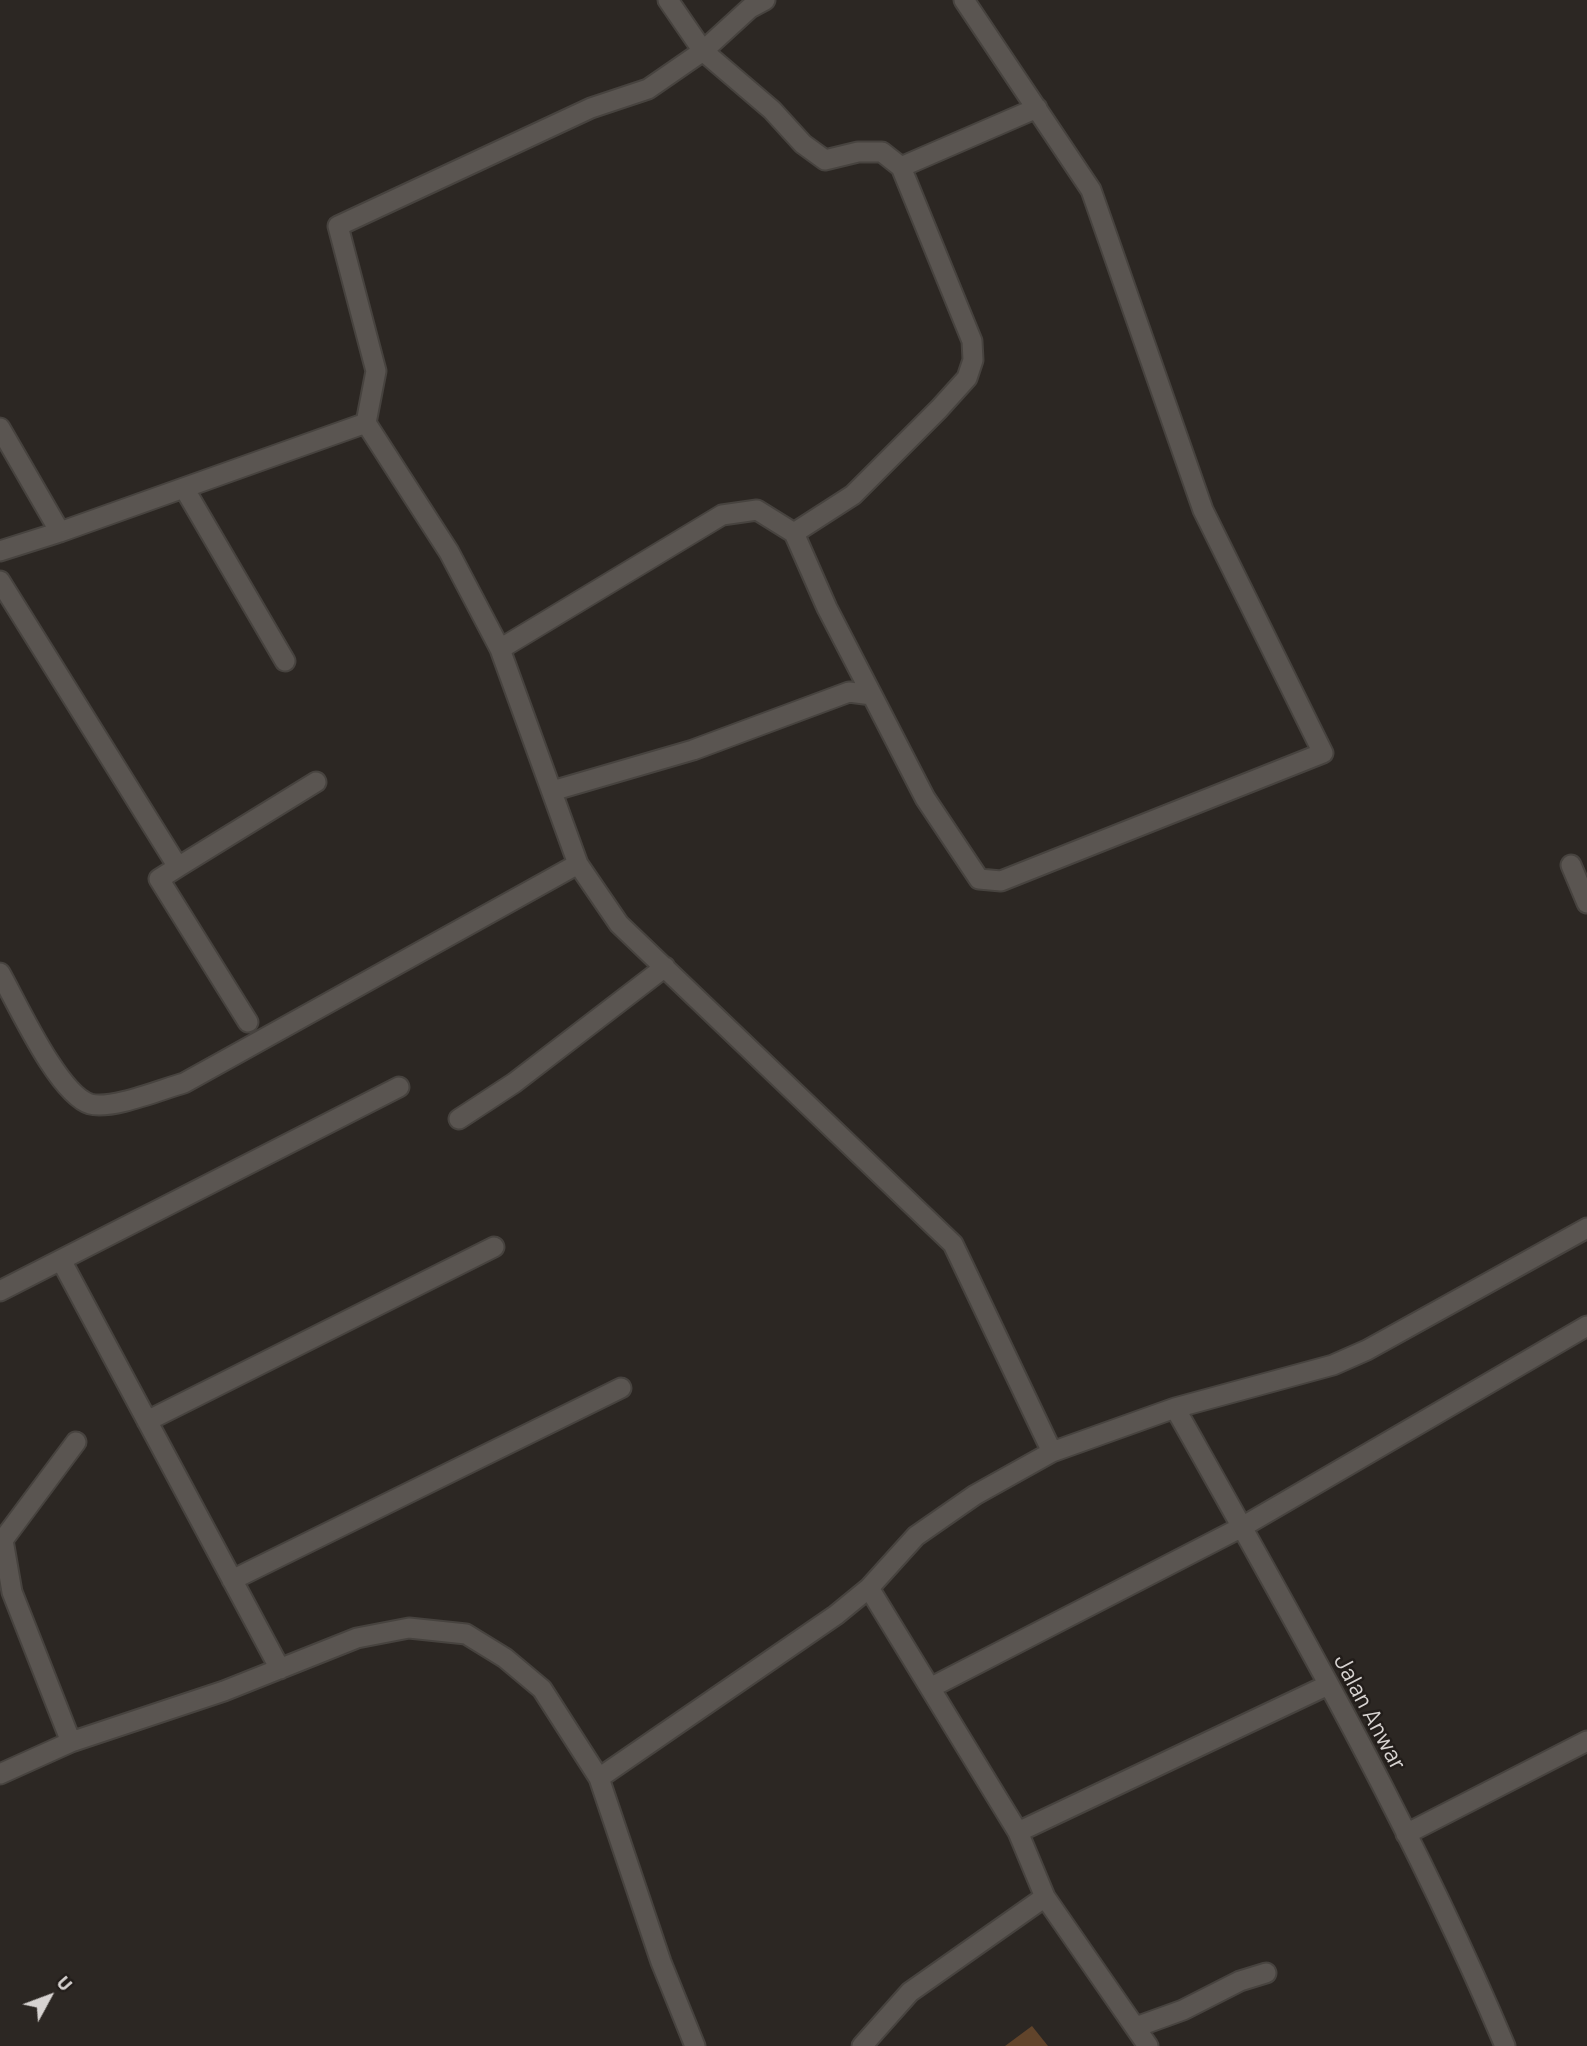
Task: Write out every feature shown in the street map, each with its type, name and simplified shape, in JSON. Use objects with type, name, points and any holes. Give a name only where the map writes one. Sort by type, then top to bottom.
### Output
[{"type":"street","points":[[668,0],[703,51],[772,110],[803,144],[825,160],[858,152],[882,152],[901,167],[972,341],[973,360],[967,379],[958,389],[853,495],[794,533]]},
{"type":"street","points":[[765,0],[750,8],[703,51],[648,89],[591,108],[338,226],[376,371],[366,423],[449,552],[500,649],[578,864],[619,923],[953,1244],[1052,1452]]},
{"type":"street","points":[[500,649],[722,515],[757,510],[794,533],[827,608],[925,798],[979,879],[1001,881],[1323,753],[1203,510],[1091,190],[964,0]]},
{"type":"street","points":[[901,167],[1037,108]]},
{"type":"street","points":[[0,551],[366,423]]},
{"type":"street","points":[[0,428],[60,532]]},
{"type":"street","points":[[184,488],[285,661]]},
{"type":"street","points":[[0,580],[177,867]]},
{"type":"street","points":[[552,790],[693,750],[849,692],[872,695]]},
{"type":"street","points":[[248,1022],[159,878],[316,782]]},
{"type":"street","points":[[0,973],[52,1070],[70,1089],[90,1104],[118,1103],[184,1083],[578,864]]},
{"type":"street","points":[[1571,865],[1587,902]]},
{"type":"street","points":[[460,1119],[514,1083],[665,967]]},
{"type":"street","points":[[0,1291],[399,1087]]},
{"type":"street","points":[[599,1777],[836,1615],[869,1588],[916,1536],[975,1495],[1052,1452],[1175,1408],[1334,1365],[1367,1350],[1587,1228]]},
{"type":"street","points":[[147,1421],[494,1247]]},
{"type":"street","points":[[61,1260],[280,1669]]},
{"type":"street","points":[[930,1688],[1242,1527],[1587,1326]]},
{"type":"street","points":[[232,1580],[621,1388]]},
{"type":"street","name":"Jalan Anwar","points":[[1175,1408],[1328,1685],[1406,1834],[1452,1924],[1505,2046]]},
{"type":"street","points":[[71,1742],[12,1592],[3,1540],[76,1442]]},
{"type":"street","points":[[869,1588],[1018,1832],[1045,1897],[1148,2046]]},
{"type":"street","points":[[0,1774],[71,1742],[224,1692],[357,1638],[409,1628],[466,1634],[505,1658],[542,1689],[599,1777],[661,1962],[695,2046]]},
{"type":"street","points":[[1018,1832],[1328,1685]]},
{"type":"street","points":[[1406,1834],[1587,1741]]},
{"type":"street","points":[[862,2046],[910,1992],[1045,1897]]},
{"type":"street","points":[[1136,2027],[1183,2010],[1240,1981],[1266,1973]]},
{"type":"building","points":[[1032,2026],[1048,2046],[1005,2046]]}]
